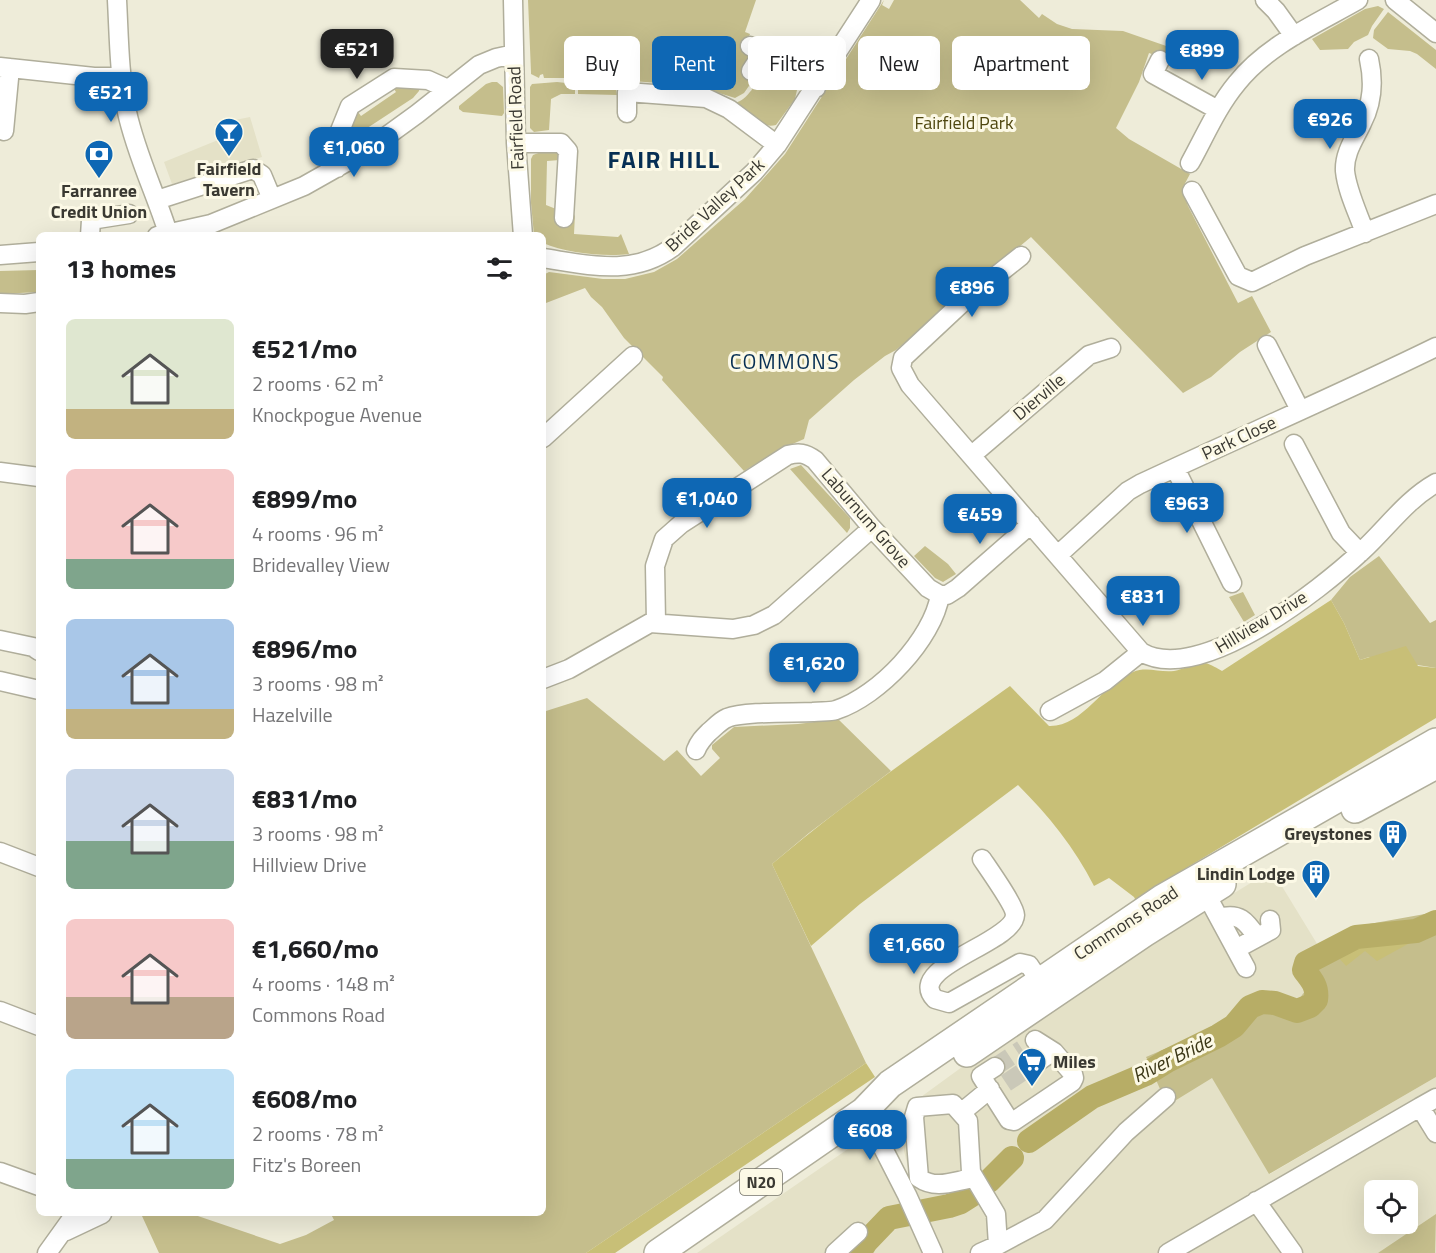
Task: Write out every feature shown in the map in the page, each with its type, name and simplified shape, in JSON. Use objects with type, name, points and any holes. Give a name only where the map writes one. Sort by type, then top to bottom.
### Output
[{"type":"highway","name":"Commons Road","points":[[658,1253],[864,1111],[890,1084],[1039,980],[1163,898],[1436,742]]},
{"type":"highway","name":"Commons Road","points":[[864,1111],[900,1097],[1206,894],[1301,838],[1436,765]]},
{"type":"street","points":[[117,0],[122,77],[127,111],[136,144],[157,200],[164,232]]},
{"type":"street","name":"Fairfield Road","points":[[513,0],[516,143],[523,232]]},
{"type":"street","name":"Bride Valley Park","points":[[846,41],[872,0]]},
{"type":"street","points":[[1265,0],[1294,36]]},
{"type":"street","points":[[1190,163],[1218,110],[1260,59],[1294,36],[1358,0]]},
{"type":"street","points":[[1395,0],[1436,33]]},
{"type":"street","points":[[178,232],[211,224],[304,186],[366,151],[479,65],[514,54]]},
{"type":"street","points":[[1365,233],[1345,170],[1349,147],[1362,123],[1371,99],[1373,83],[1369,59]]},
{"type":"street","points":[[1160,60],[1153,74],[1218,110]]},
{"type":"street","points":[[4,131],[5,67],[94,77],[122,77]]},
{"type":"street","points":[[337,168],[333,148],[350,106],[394,78],[428,80],[448,89]]},
{"type":"street","name":"Bride Valley Park","points":[[546,258],[618,267],[640,264],[662,255],[754,172],[777,145],[815,90]]},
{"type":"street","name":"Bride Valley Park","points":[[627,113],[627,92],[706,98],[729,109],[777,145]]},
{"type":"street","points":[[516,143],[561,143],[568,151],[564,218]]},
{"type":"street","points":[[157,200],[253,169],[262,175],[272,199]]},
{"type":"street","points":[[1192,192],[1238,276],[1247,281],[1258,280],[1305,256],[1436,204]]},
{"type":"street","points":[[90,232],[91,220],[129,214]]},
{"type":"street","points":[[0,255],[36,252]]},
{"type":"street","points":[[1021,256],[963,303],[903,358],[901,368],[910,385],[1140,652],[1105,681],[1050,711]]},
{"type":"street","points":[[0,303],[36,302]]},
{"type":"street","points":[[1267,345],[1300,410]]},
{"type":"street","name":"Park Close","points":[[1058,555],[1128,491],[1300,410],[1359,385],[1436,347]]},
{"type":"street","name":"Dierville","points":[[972,455],[1089,355],[1111,348]]},
{"type":"street","points":[[546,435],[633,356]]},
{"type":"street","points":[[1294,444],[1341,533],[1360,553]]},
{"type":"street","name":"Laburnum Grove","points":[[656,622],[655,566],[664,539],[671,531],[693,516],[796,453],[805,454],[815,460],[928,588],[940,595]]},
{"type":"street","points":[[1175,468],[1232,583]]},
{"type":"street","points":[[0,472],[36,477]]},
{"type":"street","name":"Hillview Drive","points":[[1140,652],[1160,659],[1194,658],[1247,634],[1298,602],[1360,553],[1405,506],[1436,483]]},
{"type":"street","points":[[696,750],[699,742],[727,718],[743,715],[833,711],[869,692],[886,678],[922,638],[938,611],[940,595],[947,595],[958,588],[1031,524]]},
{"type":"street","points":[[546,678],[569,669],[643,625],[656,622],[733,628],[763,621],[774,615],[873,528]]},
{"type":"street","points":[[0,640],[36,649]]},
{"type":"street","points":[[0,681],[36,689]]},
{"type":"street","points":[[0,852],[36,866]]},
{"type":"street","points":[[982,859],[1014,909],[1013,921],[1005,931],[937,972],[929,986],[930,991],[935,999],[949,1003],[1020,963],[1029,964],[1039,980]]},
{"type":"street","points":[[1206,894],[1246,968]]},
{"type":"street","points":[[1219,918],[1228,915],[1243,920],[1257,937]]},
{"type":"street","points":[[1236,948],[1270,930],[1270,920]]},
{"type":"street","points":[[0,1011],[36,1025]]},
{"type":"street","points":[[1020,1017],[1029,1044],[1046,1056],[1033,1065]]},
{"type":"street","points":[[966,1053],[993,1082],[1009,1120],[1014,1121],[1072,1082],[1073,1074],[1054,1052],[1029,1044]]},
{"type":"street","points":[[962,1112],[993,1082]]},
{"type":"street","points":[[980,1253],[1046,1220],[1126,1132],[1166,1096]]},
{"type":"street","points":[[1168,1253],[1428,1102],[1436,1133]]},
{"type":"street","points":[[973,1178],[942,1185],[928,1184],[919,1178],[914,1117],[916,1108],[953,1104],[968,1121],[970,1165],[973,1178],[996,1214],[998,1245]]},
{"type":"street","points":[[864,1111],[908,1194],[933,1253]]},
{"type":"street","points":[[0,1172],[36,1185]]},
{"type":"street","points":[[1256,1201],[1293,1253]]},
{"type":"street","points":[[46,1253],[74,1216]]},
{"type":"street","points":[[61,1234],[97,1216]]},
{"type":"street","points":[[835,1253],[858,1232]]},
{"type":"shaded area","points":[[250,117],[262,157],[172,184],[164,162],[218,140],[215,124]]},
{"type":"shaded area","points":[[1331,600],[1360,660],[1406,646],[1418,666],[1436,668],[1436,718],[1153,888],[1136,901],[1109,878],[1094,886],[1060,832],[1018,785],[860,904],[811,946],[772,864],[859,795],[1010,686],[1049,726],[1061,724],[1082,713],[1122,678],[1138,670],[1174,671],[1205,663],[1222,671]]},
{"type":"shaded area","points":[[1272,870],[1319,947],[1300,959],[1298,971],[1308,987],[1299,999],[1291,1001],[1250,999],[1214,1028],[1146,1058],[1160,1088],[1212,1077],[1270,1174],[1436,1077],[1436,1253],[943,1253],[910,1176],[904,1151],[903,1131],[907,1114],[914,1102],[962,1067],[1172,931]]},
{"type":"shaded area","points":[[1421,918],[1417,939],[1377,961],[1365,951],[1346,966],[1330,948],[1358,929]]},
{"type":"shaded area","points":[[866,1063],[875,1077],[615,1253],[586,1253]]},
{"type":"shaded area","points":[[859,1148],[876,1155],[925,1253],[697,1253],[848,1149]]},
{"type":"green space","points":[[528,0],[756,0],[745,32],[750,34],[743,50],[748,55],[748,87],[744,93],[735,98],[710,90],[736,90],[736,36],[652,36],[652,83],[640,82],[640,36],[564,36],[564,78],[544,78],[543,74],[539,78],[531,74]]},
{"type":"green space","name":"Fairfield Park","points":[[884,0],[882,5],[889,9],[894,0],[1020,0],[1039,18],[1042,14],[1057,24],[1072,29],[1123,31],[1172,48],[1168,60],[1149,53],[1139,82],[1116,128],[1129,139],[1190,174],[1182,189],[1188,206],[1238,303],[1252,296],[1271,332],[1240,352],[1211,377],[1183,393],[1031,237],[896,350],[854,380],[809,420],[804,439],[781,449],[744,471],[662,380],[663,377],[624,338],[585,288],[546,303],[546,274],[625,279],[654,272],[677,259],[745,199],[785,154],[826,90],[846,90],[846,59],[858,40],[858,90],[940,90],[940,36],[861,36]]},
{"type":"green space","points":[[1378,6],[1384,9],[1368,35],[1354,42],[1348,49],[1320,50],[1312,39],[1365,9]]},
{"type":"green space","points":[[1388,12],[1436,50],[1436,69],[1417,54],[1388,49],[1373,38],[1374,30]]},
{"type":"green space","points":[[497,82],[503,87],[504,113],[502,116],[463,112],[459,109],[459,106],[486,84]]},
{"type":"green space","points":[[564,83],[564,90],[575,90],[575,94],[561,94],[551,99],[549,130],[534,132],[530,128],[530,87],[532,84]]},
{"type":"green space","points":[[420,85],[419,91],[413,98],[349,140],[345,139],[355,108],[361,116],[396,92],[392,86]]},
{"type":"green space","points":[[578,90],[616,90],[617,95],[578,94]]},
{"type":"green space","points":[[751,90],[797,90],[795,99],[776,125],[770,126],[753,119],[732,103],[738,102]]},
{"type":"green space","points":[[540,149],[561,152],[560,160],[547,161],[546,205],[556,209],[556,219],[572,221],[575,214],[574,234],[618,237],[621,234],[629,254],[574,252],[546,244],[546,232],[534,232],[531,159],[533,155],[541,152]]},
{"type":"green space","points":[[36,270],[36,292],[0,294],[0,271]]},
{"type":"green space","points":[[801,465],[850,518],[850,528],[847,533],[790,469]]},
{"type":"green space","points":[[925,546],[948,564],[956,574],[943,582],[935,578],[914,556]]},
{"type":"green space","points":[[1379,556],[1430,623],[1436,620],[1436,668],[1369,657],[1360,660],[1331,600],[1350,577]]},
{"type":"green space","points":[[1243,592],[1255,615],[1244,622],[1229,597]]},
{"type":"green space","points":[[587,698],[664,761],[677,750],[701,776],[720,758],[712,749],[712,745],[734,727],[798,724],[838,719],[891,771],[772,864],[866,1063],[586,1253],[159,1253],[142,1216],[198,1216],[280,1244],[306,1235],[334,1220],[332,1216],[546,1216],[546,711]]},
{"type":"green space","points":[[1436,912],[1436,1077],[1269,1174],[1212,1078],[1173,1102],[1167,1091],[1160,1089],[1146,1057],[1214,1028],[1250,999],[1277,992],[1291,1001],[1299,999],[1308,987],[1298,971],[1300,959],[1358,926]]},
{"type":"green space","points":[[1436,1214],[1435,1253],[1378,1253],[1406,1234],[1418,1234],[1418,1226]]},
{"type":"waterway","name":"River Bride","points":[[1029,1141],[1092,1097],[1146,1074],[1218,1036],[1234,1026],[1250,1007],[1262,1002],[1275,1003],[1297,1011],[1310,1006],[1316,1000],[1316,991],[1312,980],[1304,970],[1306,963],[1356,937],[1416,931],[1436,922]]},
{"type":"waterway","name":"River Bride","points":[[989,1181],[1012,1158]]},
{"type":"waterway","name":"River Bride","points":[[859,1253],[866,1242],[889,1218],[949,1206],[972,1195]]},
{"type":"tunnel","points":[[995,1067],[1022,1049]]},
{"type":"tunnel","points":[[1006,1083],[1033,1065]]},
{"type":"place","name":"Fairfield Tavern","points":[[229,158]]},
{"type":"place","name":"Farranree Credit Union","points":[[99,180]]},
{"type":"place","name":"Greystones","points":[[1393,860]]},
{"type":"place","name":"Lindin Lodge","points":[[1316,900]]},
{"type":"place","name":"Miles","points":[[1032,1088]]},
{"type":"district","name":"FAIR HILL","points":[[664,160]]},
{"type":"district","name":"COMMONS","points":[[785,362]]}]
